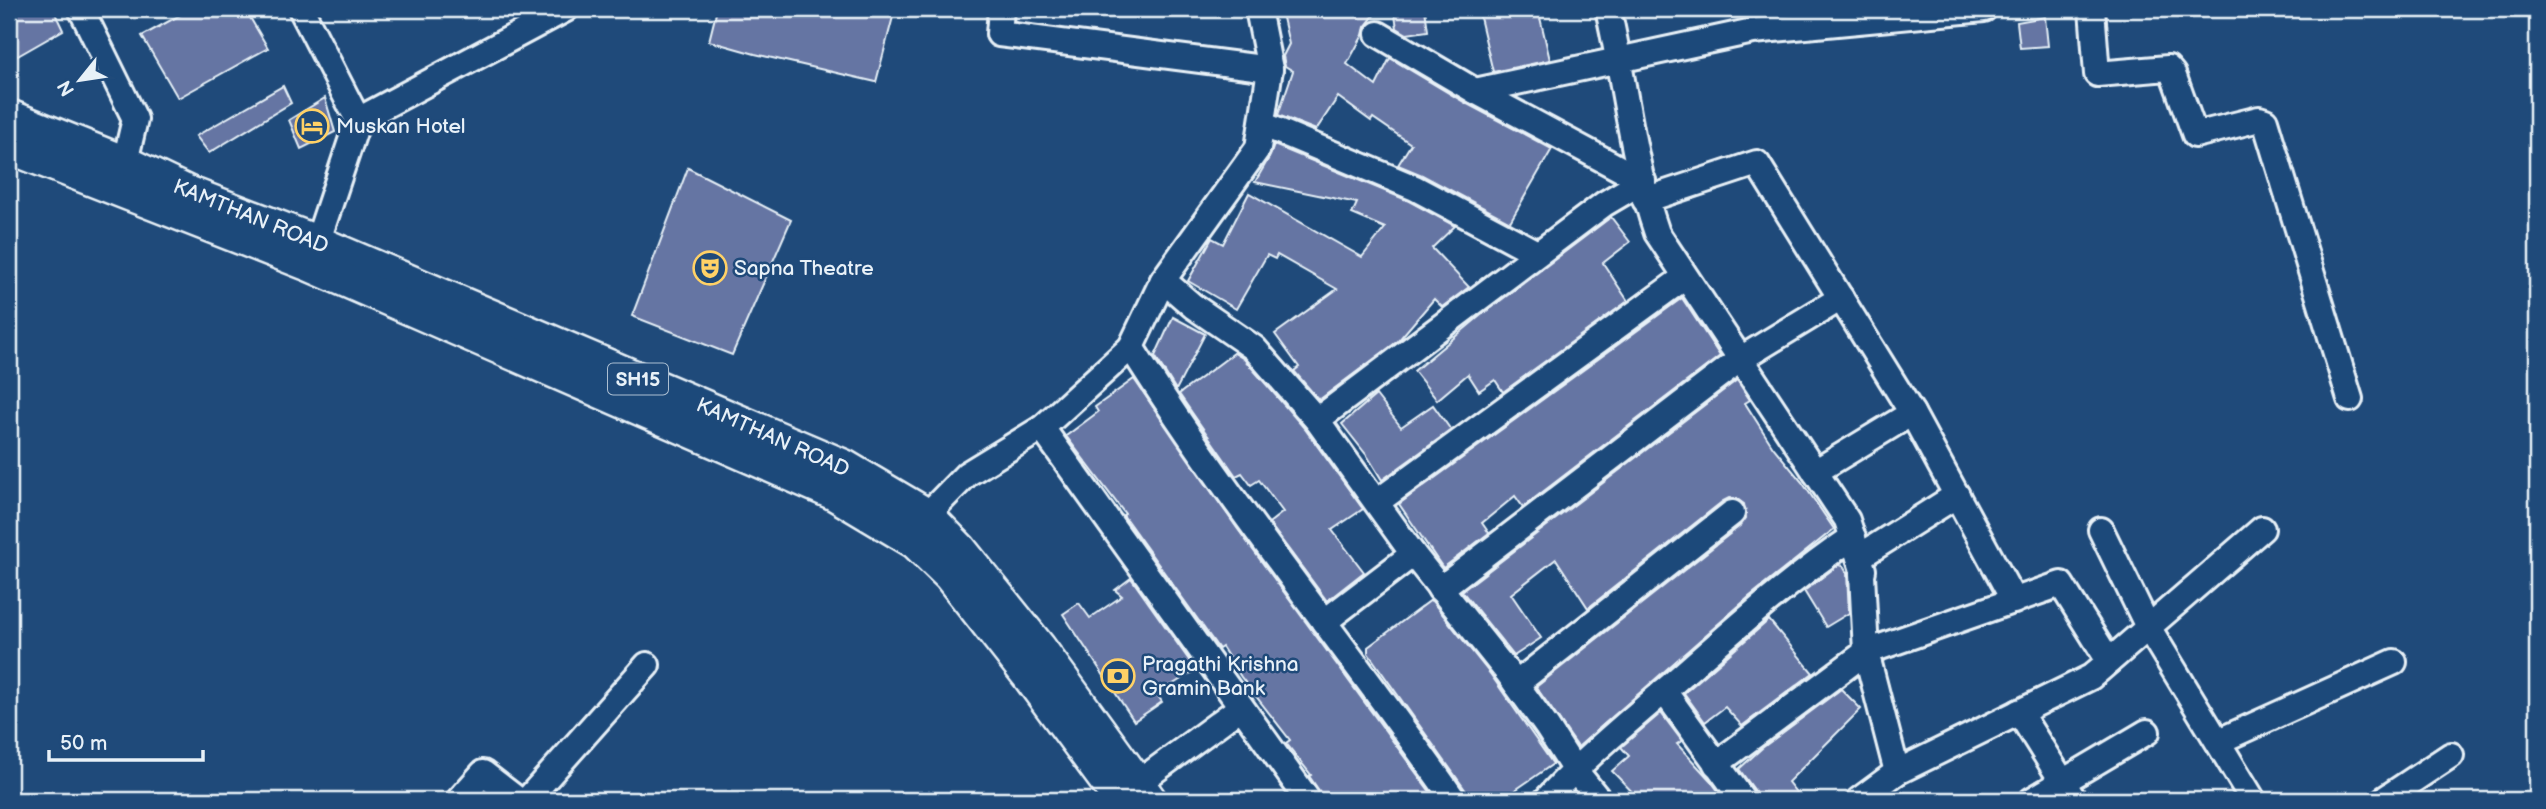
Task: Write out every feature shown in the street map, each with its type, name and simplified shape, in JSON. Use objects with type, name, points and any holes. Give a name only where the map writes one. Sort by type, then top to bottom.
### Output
[{"type":"main road","name":"KAMTHAN ROAD","points":[[9,116],[122,176],[314,253],[666,405],[833,493],[921,528],[958,587],[1027,674],[1136,794]]},
{"type":"main road","name":"KAMTHAN ROAD","points":[[9,147],[122,176]]},
{"type":"street","points":[[80,9],[135,119],[122,176]]},
{"type":"street","points":[[301,9],[358,120]]},
{"type":"street","points":[[314,253],[358,120],[566,9]]},
{"type":"street","points":[[1001,9],[999,34],[1270,69]]},
{"type":"street","points":[[921,528],[967,474],[1042,428],[1131,347],[1163,280],[1258,148],[1270,69],[1258,9]]},
{"type":"street","points":[[1608,9],[1644,191],[1657,233],[1847,520],[1863,570],[1861,574],[1866,652],[1889,785]]},
{"type":"street","points":[[1475,91],[1754,31],[1985,9]]},
{"type":"street","points":[[2092,9],[2097,74],[2168,68],[2173,74],[2195,135],[2259,118],[2265,121],[2350,399]]},
{"type":"street","points":[[1378,34],[1644,191]]},
{"type":"street","points":[[1262,124],[1415,188],[1537,253]]},
{"type":"street","points":[[1317,420],[1604,204],[1644,191],[1757,163],[1912,412],[2014,601]]},
{"type":"street","points":[[1377,502],[1685,277]]},
{"type":"street","points":[[1163,280],[1193,306],[1254,348],[1317,420],[1413,554],[1516,684],[1574,769],[1599,800]]},
{"type":"street","points":[[1440,589],[1739,360],[1841,298]]},
{"type":"street","points":[[1131,347],[1176,418],[1289,577],[1386,703],[1454,800]]},
{"type":"street","points":[[1815,472],[1912,412]]},
{"type":"street","points":[[1042,428],[1308,800]]},
{"type":"street","points":[[1546,800],[1574,769],[1809,566],[1856,547],[1957,495]]},
{"type":"street","points":[[1516,684],[1732,513]]},
{"type":"street","points":[[1859,800],[2018,712],[2091,677],[2262,529]]},
{"type":"street","points":[[2101,530],[2148,627],[2253,800]]},
{"type":"street","points":[[1324,622],[1413,554]]},
{"type":"street","points":[[1716,764],[1866,652],[2061,584],[2109,661]]},
{"type":"street","points":[[2219,741],[2394,662]]},
{"type":"street","points":[[527,800],[647,666]]},
{"type":"street","points":[[1664,691],[1743,800]]},
{"type":"street","points":[[1136,794],[1241,707]]},
{"type":"street","points":[[2018,712],[2068,791]]},
{"type":"street","points":[[2032,800],[2068,791],[2147,732]]},
{"type":"street","points":[[2383,800],[2451,755]]},
{"type":"street","points":[[459,800],[483,773],[518,800]]},
{"type":"building","points":[[9,9],[53,9],[63,30],[16,57],[9,45]]},
{"type":"building","points":[[191,9],[245,9],[268,48],[178,98],[142,36]]},
{"type":"building","points":[[717,9],[895,9],[876,82],[709,41]]},
{"type":"building","points":[[1281,9],[1379,9],[1365,27],[1347,64],[1376,86],[1390,58],[1467,104],[1552,149],[1510,222],[1398,165],[1411,144],[1373,118],[1371,121],[1338,97],[1316,130],[1278,115],[1293,71],[1285,66],[1283,56],[1289,44]]},
{"type":"building","points":[[1394,9],[1425,9],[1428,31],[1407,34],[1397,28]]},
{"type":"building","points":[[1478,9],[1538,9],[1550,60],[1493,72]]},
{"type":"building","points":[[2045,17],[2048,46],[2020,48],[2017,22]]},
{"type":"building","points":[[283,86],[291,103],[209,153],[196,136]]},
{"type":"building","name":"Muskan Hotel","points":[[325,98],[335,132],[301,149],[289,120]]},
{"type":"building","points":[[1274,145],[1409,201],[1455,226],[1432,248],[1469,287],[1442,307],[1434,299],[1398,341],[1319,400],[1294,371],[1299,367],[1275,334],[1337,289],[1277,255],[1275,259],[1267,255],[1236,309],[1188,281],[1212,238],[1223,244],[1249,193],[1362,257],[1385,228],[1352,214],[1357,203],[1255,182]]},
{"type":"building","name":"Sapna Theatre","points":[[688,168],[791,220],[732,355],[632,316]]},
{"type":"building","points":[[1611,217],[1630,242],[1603,263],[1628,301],[1503,392],[1495,380],[1479,391],[1468,374],[1437,400],[1414,371],[1480,316]]},
{"type":"building","points":[[1682,298],[1720,356],[1523,507],[1515,496],[1482,523],[1489,533],[1443,568],[1399,504]]},
{"type":"building","points":[[1173,317],[1205,334],[1176,390],[1155,356]]},
{"type":"building","points":[[1234,353],[1244,359],[1305,429],[1363,509],[1332,530],[1364,572],[1327,601],[1269,523],[1283,512],[1259,480],[1251,485],[1242,473],[1236,476],[1179,394]]},
{"type":"building","points":[[1134,379],[1237,528],[1436,800],[1323,800],[1309,776],[1311,775],[1286,743],[1290,740],[1241,677],[1222,647],[1219,649],[1123,515],[1125,514],[1066,436],[1098,412],[1095,407]]},
{"type":"building","points":[[1737,380],[1750,400],[1745,403],[1773,447],[1802,482],[1834,529],[1749,597],[1578,747],[1536,687],[1741,525],[1746,518],[1744,504],[1737,499],[1729,498],[1723,501],[1588,608],[1556,559],[1511,594],[1541,638],[1514,656],[1462,591]]},
{"type":"building","points":[[1376,395],[1401,427],[1433,405],[1451,430],[1382,480],[1342,424]]},
{"type":"building","points":[[1841,563],[1847,573],[1849,613],[1826,627],[1804,591]]},
{"type":"building","points":[[1131,578],[1196,670],[1157,694],[1162,702],[1134,721],[1063,614],[1079,603],[1090,618],[1122,596],[1115,590]]},
{"type":"building","points":[[1431,600],[1491,675],[1553,764],[1514,791],[1521,800],[1469,800],[1466,791],[1368,653],[1368,647]]},
{"type":"building","points":[[1769,620],[1813,673],[1742,726],[1725,707],[1705,722],[1684,693]]},
{"type":"building","points":[[1841,689],[1861,709],[1788,782],[1802,800],[1758,800],[1755,791],[1739,769],[1762,748]]},
{"type":"building","points":[[1661,713],[1682,741],[1677,744],[1725,800],[1640,800],[1612,771],[1629,756],[1621,747]]},
{"type":"place","name":"Muskan Hotel","points":[[312,126]]},
{"type":"place","name":"Sapna Theatre","points":[[710,268]]},
{"type":"place","name":"Pragathi Krishna Gramin Bank","points":[[1118,676]]}]
